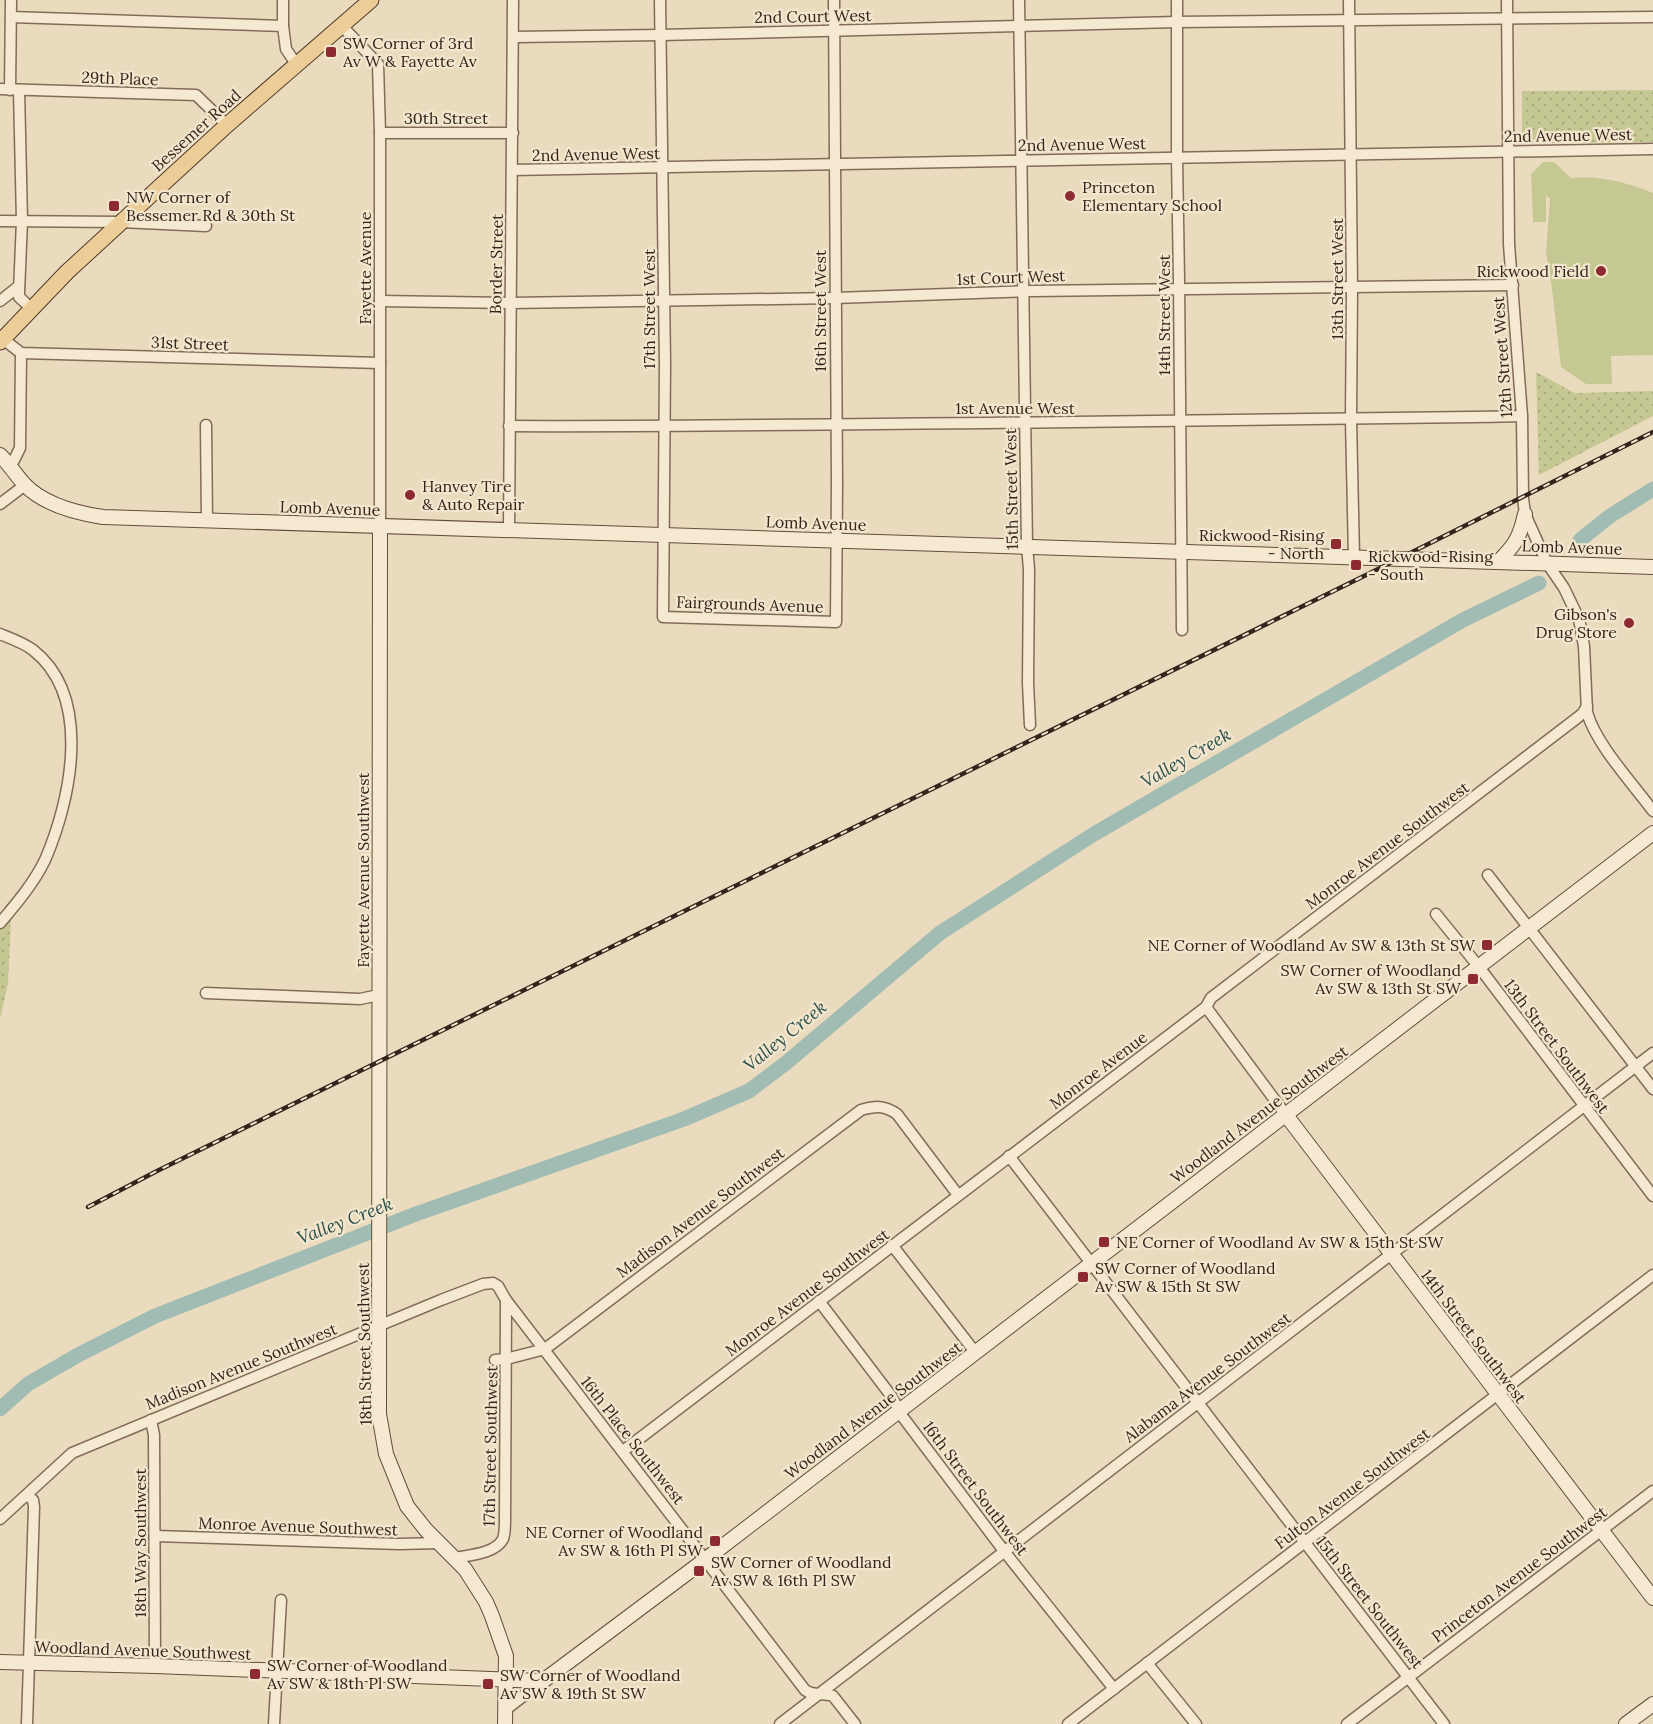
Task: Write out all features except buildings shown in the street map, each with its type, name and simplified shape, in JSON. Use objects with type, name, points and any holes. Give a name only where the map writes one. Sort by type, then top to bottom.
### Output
[{"type":"main road","name":"Bessemer Road","points":[[2,341],[67,272],[121,222],[227,125],[371,0]]},
{"type":"street","points":[[11,0],[10,90],[22,221],[19,297],[32,309]]},
{"type":"street","points":[[283,0],[285,49],[296,64]]},
{"type":"street","name":"Border Street","points":[[508,529],[513,0]]},
{"type":"street","name":"17th Street West","points":[[660,0],[663,168],[663,617]]},
{"type":"street","name":"16th Street West","points":[[834,0],[836,622]]},
{"type":"street","name":"15th Street West","points":[[1019,0],[1030,725]]},
{"type":"street","name":"14th Street West","points":[[1177,0],[1182,630]]},
{"type":"street","name":"13th Street West","points":[[1349,0],[1354,557]]},
{"type":"street","name":"12th Street West","points":[[1507,0],[1509,244],[1522,416],[1522,498],[1525,514],[1547,563],[1564,588],[1579,619],[1584,646],[1590,722],[1597,736],[1653,811]]},
{"type":"street","points":[[11,17],[283,26]]},
{"type":"street","name":"2nd Court West","points":[[514,37],[1177,22],[1653,17]]},
{"type":"street","name":"Fayette Avenue","points":[[341,25],[378,64],[380,526]]},
{"type":"street","points":[[0,81],[10,90]]},
{"type":"street","name":"29th Place","points":[[10,90],[196,95],[227,125]]},
{"type":"street","name":"30th Street","points":[[380,133],[513,133]]},
{"type":"street","name":"2nd Avenue West","points":[[512,171],[1653,149]]},
{"type":"street","points":[[0,221],[121,222],[206,226]]},
{"type":"street","name":"1st Court West","points":[[511,303],[1179,289],[1513,285]]},
{"type":"street","points":[[0,301],[19,286]]},
{"type":"street","points":[[380,301],[511,303]]},
{"type":"street","points":[[2,341],[21,353],[20,448],[11,466]]},
{"type":"street","name":"31st Street","points":[[21,353],[380,363]]},
{"type":"street","name":"1st Avenue West","points":[[509,426],[664,427],[1180,422],[1522,416]]},
{"type":"street","points":[[206,424],[207,520]]},
{"type":"street","name":"Lomb Avenue","points":[[0,455],[25,485],[40,497],[78,514],[103,517],[1653,567]]},
{"type":"street","points":[[0,504],[25,485]]},
{"type":"street","points":[[1499,561],[1516,542],[1525,514]]},
{"type":"street","name":"Fayette Avenue Southwest","points":[[378,1214],[380,526]]},
{"type":"street","name":"Fairgrounds Avenue","points":[[663,617],[836,622]]},
{"type":"street","points":[[0,923],[24,895],[45,861],[62,810],[71,762],[72,728],[63,692],[53,671],[33,650],[1,634]]},
{"type":"street","name":"Monroe Avenue Southwest","points":[[1206,1007],[1211,998],[1577,718],[1587,706]]},
{"type":"street","name":"Woodland Avenue Southwest","points":[[0,1662],[543,1681],[706,1559],[1653,833]]},
{"type":"street","points":[[1488,874],[1653,1089]]},
{"type":"street","name":"13th Street Southwest","points":[[1436,914],[1653,1196]]},
{"type":"street","points":[[206,993],[360,999],[379,995]]},
{"type":"street","name":"14th Street Southwest","points":[[1206,1007],[1653,1598]]},
{"type":"street","name":"Monroe Avenue","points":[[1009,1156],[1206,1007]]},
{"type":"street","name":"Alabama Avenue Southwest","points":[[780,1724],[1653,1053]]},
{"type":"street","name":"Madison Avenue Southwest","points":[[545,1349],[850,1116],[861,1110],[876,1106],[890,1109],[897,1114],[958,1195]]},
{"type":"street","name":"Monroe Avenue Southwest","points":[[623,1451],[1009,1156]]},
{"type":"street","name":"15th Street Southwest","points":[[1009,1156],[1444,1724]]},
{"type":"street","name":"18th Street Southwest","points":[[378,1214],[379,1414],[386,1454],[407,1506],[426,1530],[465,1569],[486,1602],[506,1656],[505,1717]]},
{"type":"street","points":[[892,1245],[975,1352]]},
{"type":"street","name":"Fulton Avenue Southwest","points":[[1068,1724],[1653,1275]]},
{"type":"street","name":"Madison Avenue Southwest","points":[[0,1519],[72,1453],[483,1284],[496,1284],[506,1300]]},
{"type":"street","name":"16th Place Southwest","points":[[506,1300],[806,1690],[811,1694],[833,1696],[855,1724]]},
{"type":"street","name":"17th Street Southwest","points":[[455,1558],[488,1550],[500,1543],[504,1536],[500,1360],[506,1300]]},
{"type":"street","name":"16th Street Southwest","points":[[819,1301],[1004,1551],[1114,1689]]},
{"type":"street","points":[[500,1360],[545,1349]]},
{"type":"street","name":"18th Way Southwest","points":[[150,1420],[154,1435],[155,1666]]},
{"type":"street","name":"Princeton Avenue Southwest","points":[[1347,1724],[1653,1491]]},
{"type":"street","points":[[27,1495],[33,1500],[34,1507],[27,1724]]},
{"type":"street","name":"Monroe Avenue Southwest","points":[[156,1536],[399,1544],[440,1543]]},
{"type":"street","points":[[274,1724],[280,1600]]},
{"type":"street","points":[[1147,1663],[1196,1724]]},
{"type":"street","points":[[505,1717],[543,1681]]},
{"type":"street","points":[[1626,1724],[1653,1704]]},
{"type":"green space","points":[[1653,90],[1653,142],[1522,143],[1522,91]]},
{"type":"green space","name":"Rickwood Field","points":[[1543,162],[1554,162],[1571,178],[1613,181],[1653,193],[1653,355],[1611,356],[1612,384],[1586,384],[1561,367],[1546,252],[1550,199],[1546,195],[1546,222],[1533,222],[1531,174]]},
{"type":"green space","points":[[1536,372],[1575,393],[1653,391],[1653,416],[1539,475]]},
{"type":"green space","points":[[11,917],[8,984],[0,1019],[0,929]]},
{"type":"waterway","name":"Valley Creek","points":[[1580,540],[1610,516],[1653,489]]},
{"type":"waterway","name":"Valley Creek","points":[[0,1409],[28,1384],[78,1355],[155,1316],[416,1214],[684,1119],[749,1091],[786,1063],[940,933],[1094,834],[1463,620],[1539,583]]},
{"type":"railway","points":[[88,1207],[1653,432]]},
{"type":"place","name":"SW Corner of 3rd Av W & Fayette Av","points":[[331,52]]},
{"type":"place","name":"Princeton Elementary School","points":[[1070,196]]},
{"type":"place","name":"NW Corner of Bessemer Rd & 30th St","points":[[114,206]]},
{"type":"place","name":"Rickwood Field","points":[[1601,271]]},
{"type":"place","name":"Hanvey Tire & Auto Repair","points":[[410,495]]},
{"type":"place","name":"Rickwood-Rising - North","points":[[1336,544]]},
{"type":"place","name":"Rickwood-Rising - South","points":[[1356,565]]},
{"type":"place","name":"Gibson's Drug Store","points":[[1629,623]]},
{"type":"place","name":"NE Corner of Woodland Av SW & 13th St SW","points":[[1487,945]]},
{"type":"place","name":"SW Corner of Woodland Av SW & 13th St SW","points":[[1473,979]]},
{"type":"place","name":"NE Corner of Woodland Av SW & 15th St SW","points":[[1104,1242]]},
{"type":"place","name":"SW Corner of Woodland Av SW & 15th St SW","points":[[1083,1277]]},
{"type":"place","name":"NE Corner of Woodland Av SW & 16th Pl SW","points":[[715,1541]]},
{"type":"place","name":"SW Corner of Woodland Av SW & 16th Pl SW","points":[[699,1571]]},
{"type":"place","name":"SW Corner of Woodland Av SW & 18th Pl SW","points":[[255,1674]]},
{"type":"place","name":"SW Corner of Woodland Av SW & 19th St SW","points":[[488,1684]]}]
